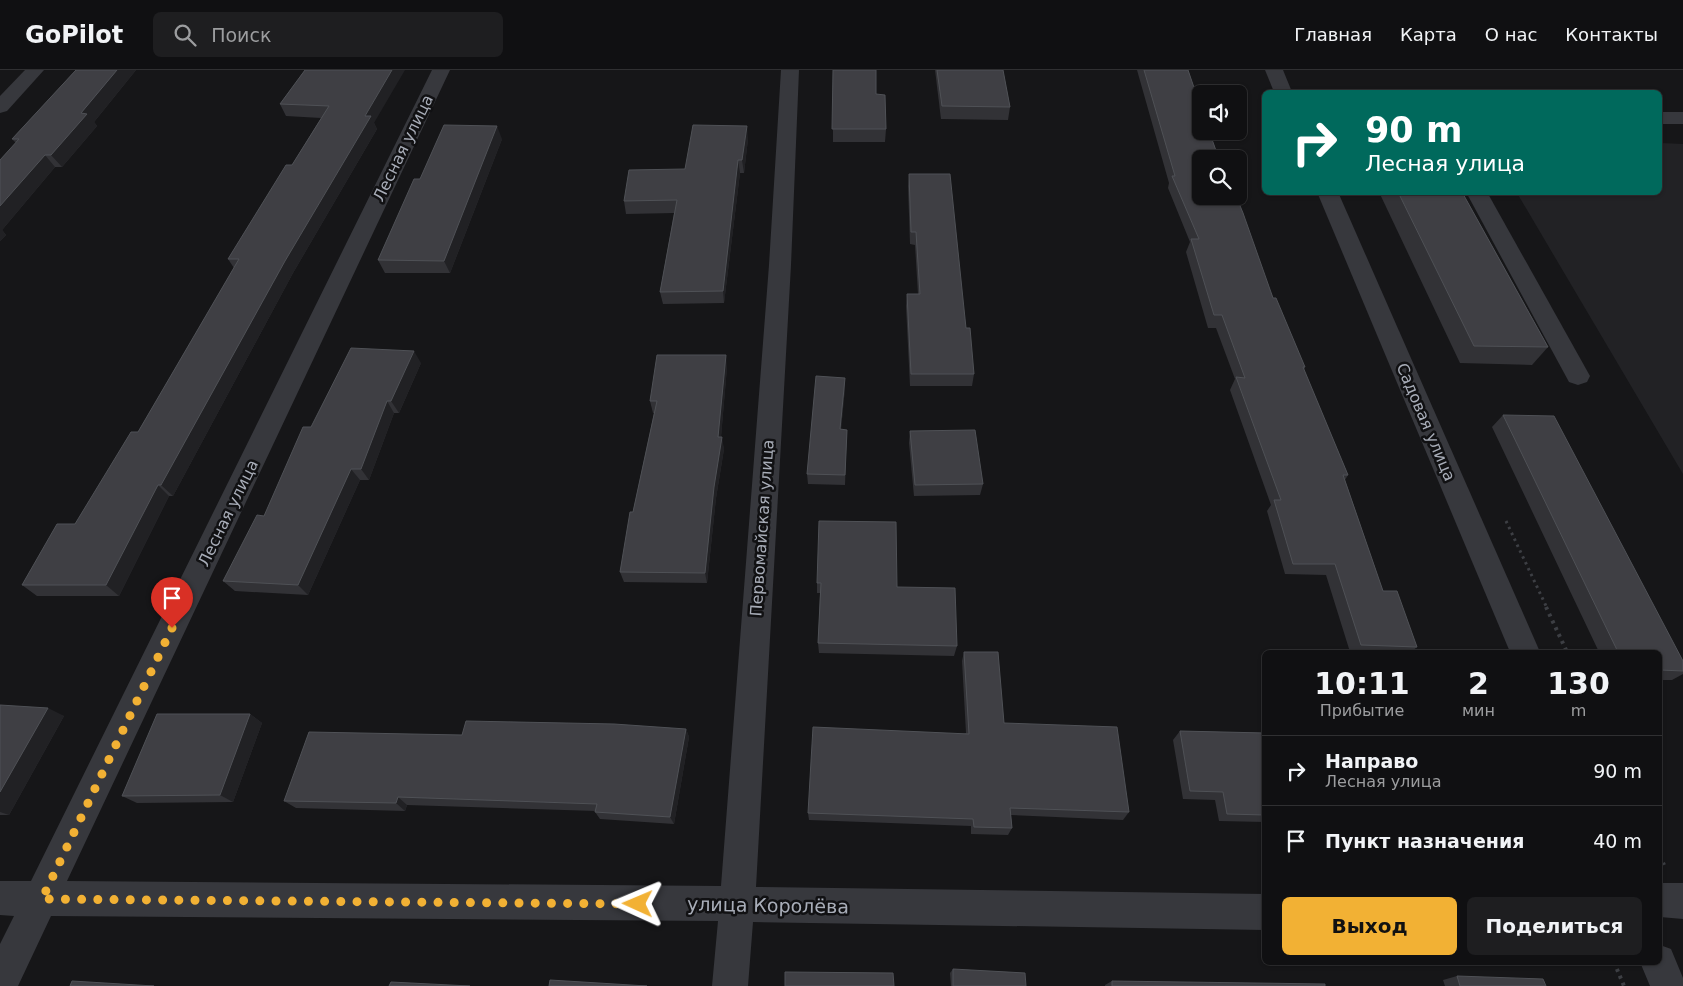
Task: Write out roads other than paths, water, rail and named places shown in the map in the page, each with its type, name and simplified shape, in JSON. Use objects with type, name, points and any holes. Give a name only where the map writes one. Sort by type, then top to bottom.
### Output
[{"type":"street","points":[[0,107],[35,70]]},
{"type":"street","name":"Лесная улица","points":[[0,983],[441,70]]},
{"type":"street","name":"Первомайская улица","points":[[730,986],[738,904],[780,255],[790,70]]},
{"type":"street","points":[[1274,70],[1283,90]]},
{"type":"street","points":[[1662,118],[1683,118]]},
{"type":"street","name":"Садовая улица","points":[[1328,195],[1524,650]]},
{"type":"street","points":[[1478,195],[1578,376]]},
{"type":"street","name":"улица Королёва","points":[[0,898],[738,904],[1262,912]]},
{"type":"street","points":[[1662,900],[1683,900]]},
{"type":"street","points":[[1659,965],[1668,986]]}]
